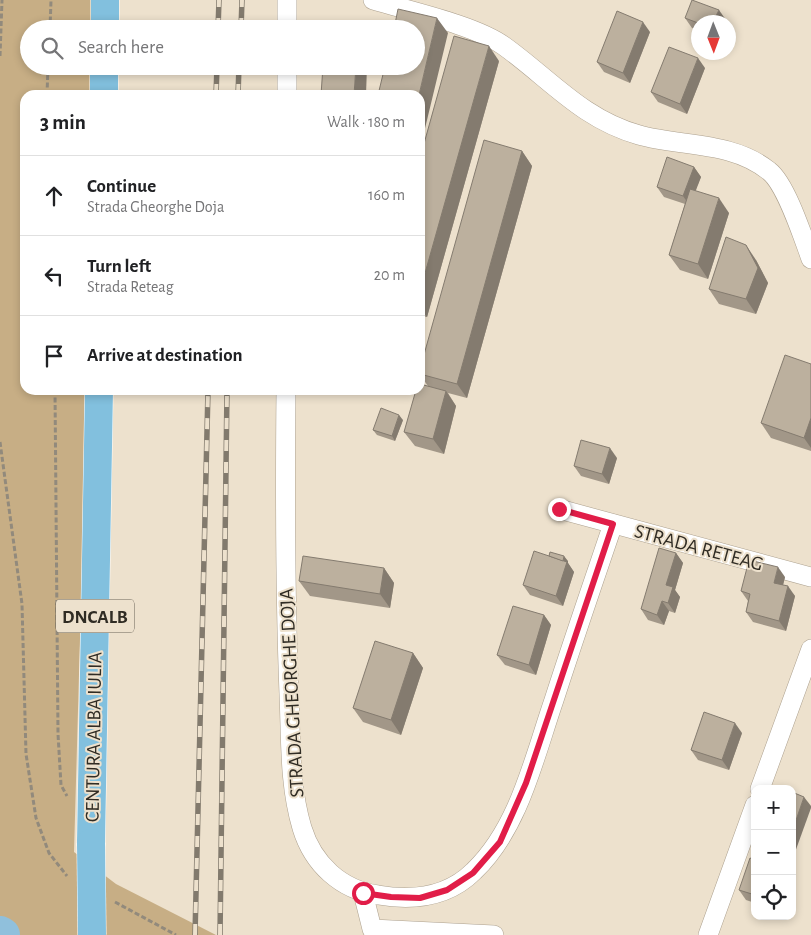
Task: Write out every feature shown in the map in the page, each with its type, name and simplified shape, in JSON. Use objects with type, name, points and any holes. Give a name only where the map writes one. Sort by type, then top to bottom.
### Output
[{"type":"main road","points":[[105,0],[105,20]]},
{"type":"main road","points":[[104,75],[104,90]]},
{"type":"main road","name":"CENTURA ALBA IULIA","points":[[92,935],[91,843],[99,395]]},
{"type":"street","points":[[287,0],[287,20]]},
{"type":"street","points":[[372,0],[478,32],[503,45],[580,109],[611,126],[640,136],[702,145],[742,155],[770,171],[792,208],[811,259]]},
{"type":"street","points":[[287,75],[287,90]]},
{"type":"street","name":"STRADA GHEORGHE DOJA","points":[[286,395],[285,599],[293,787],[302,829],[315,857],[336,879],[363,893],[391,897],[420,898],[447,890],[473,873],[500,842],[526,783],[613,524]]},
{"type":"street","name":"STRADA RETEAG","points":[[559,509],[811,577]]},
{"type":"street","points":[[761,785],[811,648]]},
{"type":"street","points":[[708,935],[751,816]]},
{"type":"street","points":[[363,893],[372,929],[494,935]]},
{"type":"path","points":[[0,56],[2,0]]},
{"type":"path","points":[[50,20],[51,0]]},
{"type":"path","points":[[47,90],[48,75]]},
{"type":"path","points":[[55,395],[58,734],[61,785],[70,802]]},
{"type":"path","points":[[0,442],[22,604],[26,754],[36,818],[49,853],[64,874],[72,879]]},
{"type":"path","points":[[112,900],[176,935]]},
{"type":"shaded area","points":[[0,0],[92,0],[92,20],[20,20],[20,75],[91,75],[91,90],[20,90],[20,395],[87,395],[74,852],[116,884],[216,935],[0,935]]},
{"type":"building","points":[[692,0],[719,10],[716,15],[691,15],[691,20],[685,18]]},
{"type":"building","points":[[398,9],[437,18],[425,69],[425,20],[396,20]]},
{"type":"building","points":[[617,11],[643,22],[623,73],[597,62]]},
{"type":"building","points":[[454,36],[489,46],[425,273],[425,140]]},
{"type":"building","points":[[669,47],[691,55],[691,60],[697,60],[680,104],[651,92]]},
{"type":"building","points":[[322,75],[355,75],[354,90],[321,90]]},
{"type":"building","points":[[383,75],[424,75],[420,90],[379,90]]},
{"type":"building","points":[[484,140],[522,151],[457,384],[425,375],[425,351]]},
{"type":"building","points":[[667,157],[694,167],[683,196],[657,187]]},
{"type":"building","points":[[690,189],[719,198],[698,264],[669,255]]},
{"type":"building","points":[[726,237],[746,245],[758,268],[746,299],[709,289]]},
{"type":"building","points":[[785,355],[811,364],[811,418],[804,438],[761,423]]},
{"type":"building","points":[[425,385],[446,391],[433,439],[404,432],[415,395],[425,395]]},
{"type":"building","points":[[381,408],[399,415],[392,436],[373,430]]},
{"type":"building","points":[[581,440],[610,448],[602,474],[574,466]]},
{"type":"building","points":[[659,548],[676,553],[666,585],[673,587],[668,603],[662,601],[657,615],[641,609]]},
{"type":"building","points":[[534,551],[567,562],[556,596],[523,585]]},
{"type":"building","points":[[550,552],[564,556],[563,561],[549,556]]},
{"type":"building","points":[[303,556],[384,568],[380,594],[299,581]]},
{"type":"building","points":[[749,560],[778,567],[774,583],[788,586],[779,621],[746,612],[750,594],[741,591]]},
{"type":"building","points":[[513,606],[544,615],[529,665],[497,655]]},
{"type":"building","points":[[375,641],[413,653],[391,720],[353,708]]},
{"type":"building","points":[[704,712],[735,723],[722,760],[691,750]]},
{"type":"building","points":[[796,794],[804,797],[796,820]]},
{"type":"building","points":[[750,858],[751,894],[739,890]]},
{"type":"railway","points":[[218,20],[219,0]]},
{"type":"railway","points":[[241,20],[242,0]]},
{"type":"railway","points":[[216,90],[217,75]]},
{"type":"railway","points":[[238,90],[239,75]]},
{"type":"railway","points":[[195,935],[208,395]]},
{"type":"railway","points":[[220,935],[227,395]]},
{"type":"route","points":[[363,893],[391,897],[420,898],[447,890],[473,873],[500,842],[526,783],[613,524],[559,509]]}]
